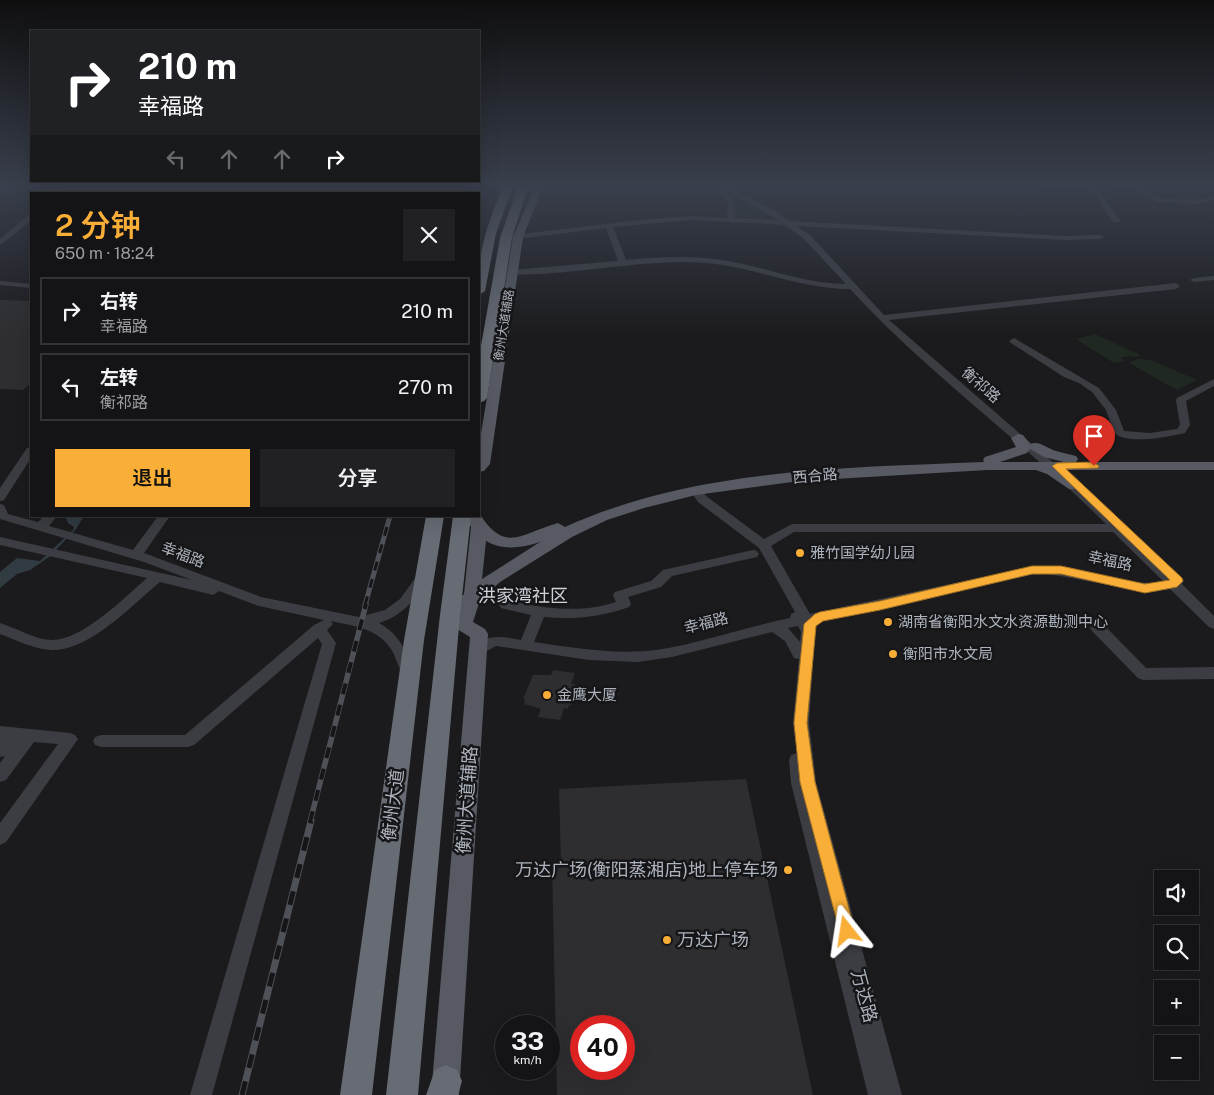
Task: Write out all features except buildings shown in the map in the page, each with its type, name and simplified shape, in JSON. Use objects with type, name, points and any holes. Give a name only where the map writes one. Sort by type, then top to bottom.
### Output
[{"type":"highway","points":[[480,287],[490,235]]},
{"type":"highway","points":[[480,393],[512,237]]},
{"type":"highway","name":"衡州大道","points":[[356,1095],[409,675],[435,517]]},
{"type":"highway","points":[[402,1095],[467,631],[471,520]]},
{"type":"main road","name":"衡州大道辅路","points":[[480,467],[483,464],[512,272],[512,237]]},
{"type":"main road","points":[[984,461],[1022,450],[1024,446],[1018,438]]},
{"type":"main road","points":[[1035,446],[1060,458],[1086,460]]},
{"type":"main road","name":"西合路","points":[[472,596],[494,578],[566,533],[601,517],[639,504],[696,490],[852,473],[1022,466],[1086,460],[1214,461]]},
{"type":"main road","name":"西合路","points":[[471,520],[494,540],[515,543],[538,537],[595,511],[635,497],[693,484],[850,467],[984,461],[1214,466]]},
{"type":"main road","points":[[1022,466],[1052,471],[1080,489],[1088,472],[1113,465]]},
{"type":"main road","name":"衡州大道辅路","points":[[445,1090],[467,631],[472,596],[471,520]]},
{"type":"street","points":[[512,237],[529,235]]},
{"type":"street","points":[[612,235],[623,263]]},
{"type":"street","name":"衡祁路","points":[[805,235],[885,317],[1018,438],[1051,463],[1080,489],[1214,624]]},
{"type":"street","name":"衡祁路","points":[[811,235],[885,317],[1035,446],[1051,463]]},
{"type":"street","points":[[1009,235],[1066,238],[1100,237]]},
{"type":"street","points":[[512,272],[623,263],[705,260],[812,285],[853,286]]},
{"type":"street","points":[[1194,280],[1214,278]]},
{"type":"street","points":[[0,282],[30,285]]},
{"type":"street","points":[[885,317],[1176,286]]},
{"type":"street","points":[[1014,341],[1070,377],[1082,380],[1090,386],[1104,400],[1115,417],[1119,433],[1133,436],[1159,436],[1181,431],[1186,425],[1181,400],[1214,382]]},
{"type":"street","points":[[0,497],[30,452]]},
{"type":"street","name":"衡祁路","points":[[1080,489],[1173,582],[1214,616]]},
{"type":"street","points":[[696,490],[702,499],[764,545],[801,621]]},
{"type":"street","name":"幸福路","points":[[0,508],[3,516],[136,555],[259,600],[361,621]]},
{"type":"street","points":[[41,527],[50,517]]},
{"type":"street","points":[[136,555],[163,517]]},
{"type":"street","points":[[764,545],[792,528],[1117,528]]},
{"type":"street","points":[[0,541],[259,600]]},
{"type":"street","points":[[506,606],[539,612],[582,615],[612,609],[624,604],[620,595],[656,584],[668,573],[753,554]]},
{"type":"street","name":"幸福路","points":[[467,631],[486,644],[496,641],[624,655],[665,654],[1031,567],[1060,567],[1142,585],[1173,582]]},
{"type":"street","name":"幸福路","points":[[467,631],[624,655],[663,650],[801,621],[810,624],[820,617],[1032,570],[1061,570],[1145,589],[1173,582]]},
{"type":"street","points":[[361,621],[376,620],[402,606],[414,592],[425,574]]},
{"type":"street","points":[[0,628],[54,646],[70,642],[86,634],[157,576]]},
{"type":"street","points":[[528,641],[539,612]]},
{"type":"street","points":[[101,741],[188,741],[335,616]]},
{"type":"street","points":[[361,621],[379,628],[393,639],[409,675]]},
{"type":"street","name":"万达路","points":[[801,621],[794,722],[798,783],[879,1095]]},
{"type":"street","name":"万达路","points":[[801,621],[800,723],[808,782],[891,1095]]},
{"type":"street","points":[[774,627],[785,632],[793,639],[799,654]]},
{"type":"street","points":[[1097,627],[1143,674],[1214,673]]},
{"type":"street","points":[[201,1095],[329,643],[319,630]]},
{"type":"street","points":[[0,751],[7,733],[70,740],[0,836]]},
{"type":"street","points":[[0,775],[30,735]]},
{"type":"shaded area","points":[[1095,334],[1140,356],[1123,357],[1121,358],[1124,361],[1114,363],[1076,339]]},
{"type":"shaded area","points":[[1138,359],[1151,360],[1197,380],[1177,390],[1131,364],[1130,362]]},
{"type":"shaded area","points":[[65,517],[83,517],[76,529],[49,557],[30,570],[17,574],[0,588],[0,572],[17,558],[40,561],[73,530],[74,527],[68,523]]},
{"type":"railway","points":[[365,605],[390,517]]},
{"type":"railway","points":[[310,822],[366,604]]},
{"type":"railway","points":[[242,1095],[311,821]]},
{"type":"place","name":"雅竹国学幼儿园","points":[[800,553]]},
{"type":"place","name":"湖南省衡阳水文水资源勘测中心","points":[[888,622]]},
{"type":"place","name":"衡阳市水文局","points":[[893,654]]},
{"type":"place","name":"金鹰大厦","points":[[547,695]]},
{"type":"place","name":"万达广场(衡阳蒸湘店)地上停车场","points":[[788,870]]},
{"type":"place","name":"万达广场","points":[[667,940]]},
{"type":"district","name":"洪家湾社区","points":[[523,596]]},
{"type":"route","points":[[847,931],[808,782],[800,723],[810,624],[820,617],[1032,570],[1061,570],[1145,589],[1173,584],[1177,581],[1086,491],[1057,466],[1094,466]]}]
